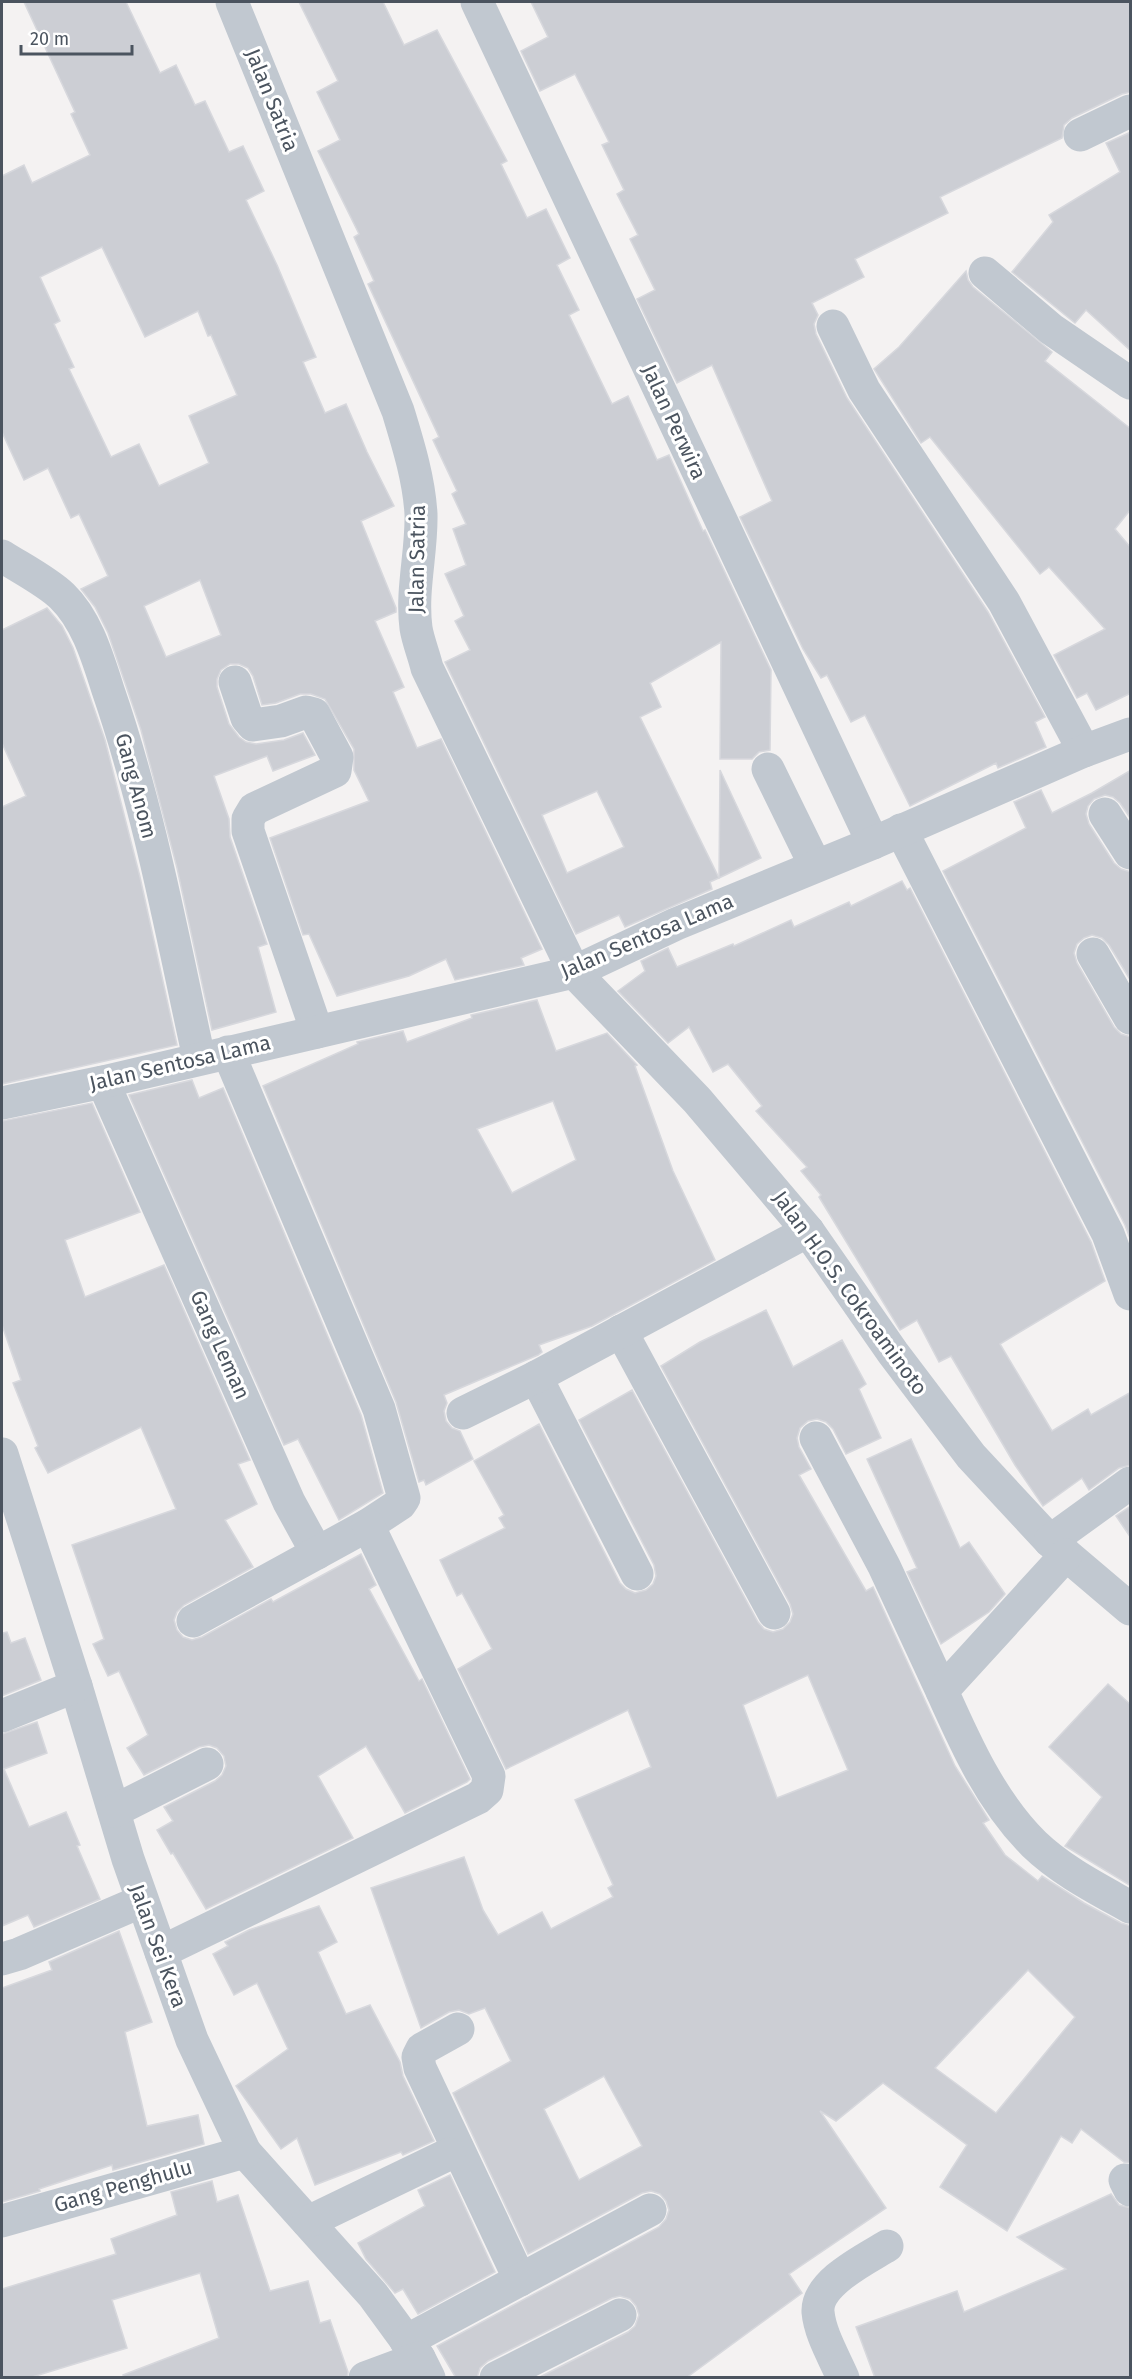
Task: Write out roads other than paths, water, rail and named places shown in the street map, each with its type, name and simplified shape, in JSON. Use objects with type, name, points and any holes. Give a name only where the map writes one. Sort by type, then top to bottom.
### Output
[{"type":"street","name":"Jalan Satria","points":[[232,2],[398,411],[412,458],[421,512],[420,553],[415,593],[416,628],[427,668],[574,972]]},
{"type":"street","name":"Jalan Perwira","points":[[477,2],[887,836],[1108,1234],[1131,1294]]},
{"type":"street","points":[[1080,135],[1131,111]]},
{"type":"street","points":[[985,273],[1051,329],[1131,383]]},
{"type":"street","points":[[833,326],[864,390],[1004,602],[1084,751]]},
{"type":"street","name":"Gang Anom","points":[[2,556],[62,596],[80,621],[98,659],[124,736],[152,846],[214,1055],[379,1409],[404,1498],[400,1504],[368,1525]]},
{"type":"street","points":[[236,682],[247,718],[253,725],[281,721],[306,712],[314,714],[337,758],[335,771],[254,809],[248,819],[248,831],[317,1032]]},
{"type":"street","name":"Jalan Sentosa Lama","points":[[2,1102],[103,1082],[574,972],[676,924],[1084,751],[1131,734]]},
{"type":"street","points":[[768,769],[815,865]]},
{"type":"street","points":[[1106,814],[1131,853]]},
{"type":"street","points":[[1093,954],[1131,1018]]},
{"type":"street","name":"Jalan H.O.S. Cokroaminoto","points":[[574,972],[697,1100],[808,1231],[893,1353],[971,1456],[1058,1548],[1131,1609]]},
{"type":"street","name":"Gang Leman","points":[[103,1082],[289,1502],[317,1553]]},
{"type":"street","points":[[463,1413],[536,1377],[808,1231]]},
{"type":"street","points":[[621,1331],[774,1613]]},
{"type":"street","points":[[536,1377],[637,1575]]},
{"type":"street","points":[[816,1438],[884,1566],[973,1760],[1004,1806],[1035,1844],[1080,1879],[1131,1907]]},
{"type":"street","name":"Jalan Sei Kera","points":[[4,1470],[76,1686],[142,1901],[192,2040],[245,2152],[373,2295],[418,2359]]},
{"type":"street","points":[[942,1691],[1058,1548],[1131,1483]]},
{"type":"street","points":[[161,1952],[478,1797],[487,1790],[489,1776],[368,1525],[193,1621]]},
{"type":"street","points":[[2,1716],[76,1686]]},
{"type":"street","points":[[114,1811],[207,1764]]},
{"type":"street","points":[[10,1957],[142,1901]]},
{"type":"street","points":[[458,2028],[422,2049],[418,2057],[420,2068],[519,2280]]},
{"type":"street","name":"Gang Penghulu","points":[[2,2221],[245,2152]]},
{"type":"street","points":[[308,2222],[449,2154]]},
{"type":"street","points":[[365,2378],[418,2359],[519,2280],[650,2210]]},
{"type":"street","points":[[843,2378],[822,2329],[818,2305],[823,2293],[840,2276],[887,2246]]},
{"type":"street","points":[[496,2378],[620,2315]]}]
